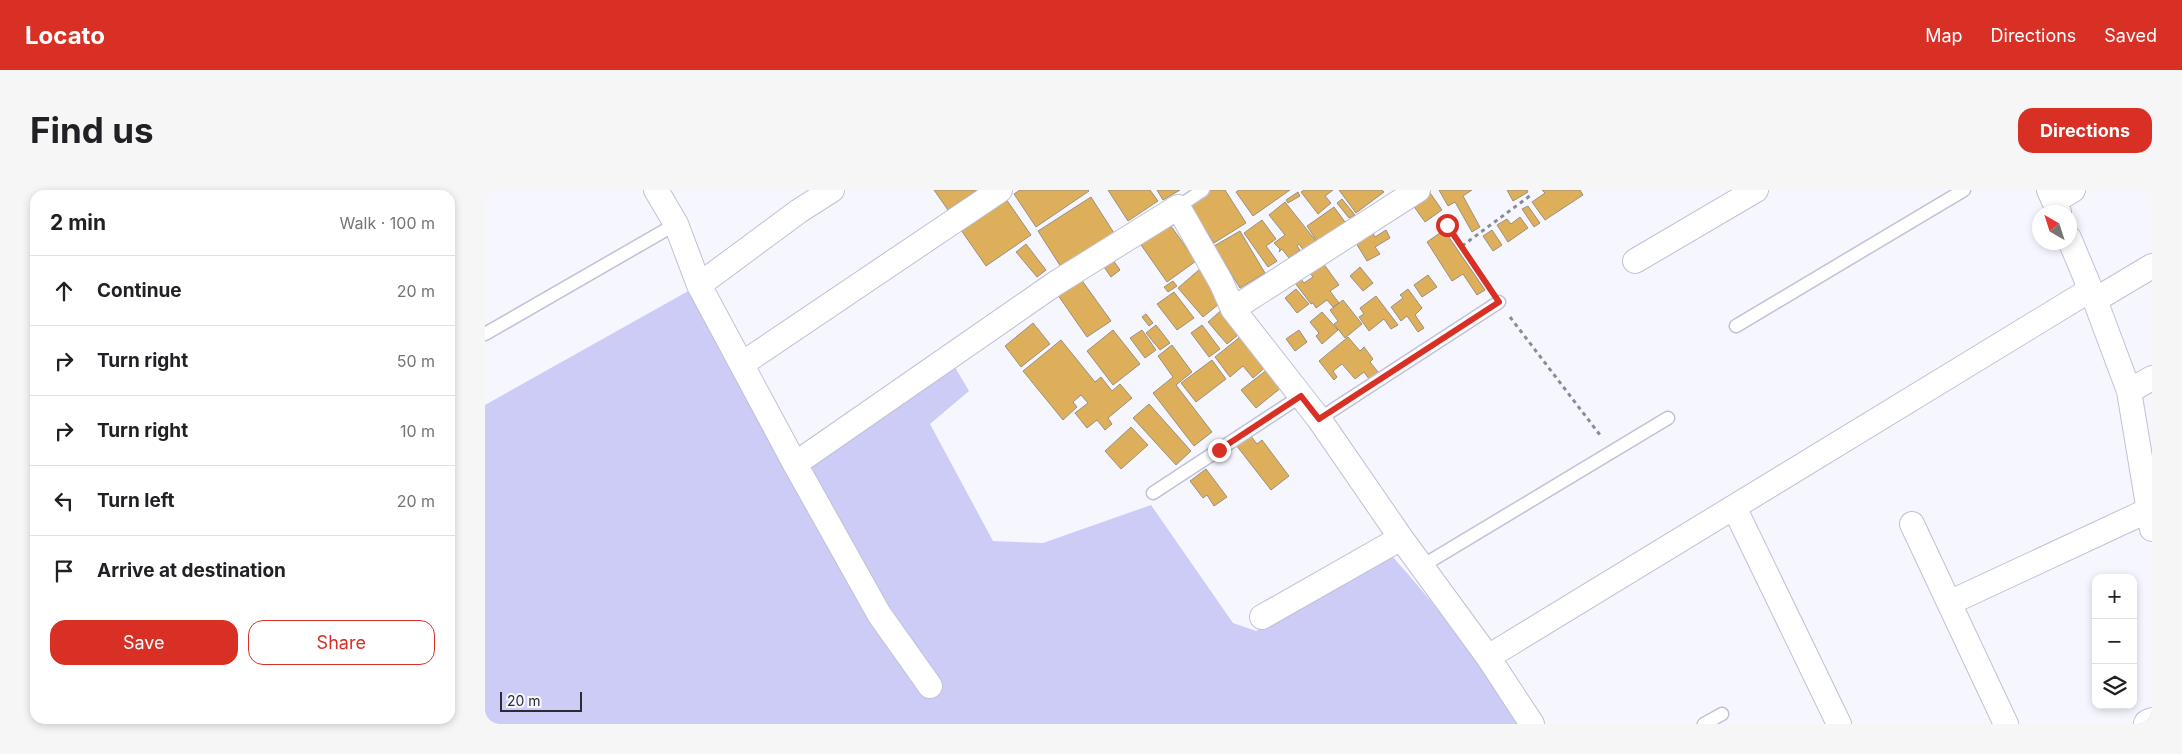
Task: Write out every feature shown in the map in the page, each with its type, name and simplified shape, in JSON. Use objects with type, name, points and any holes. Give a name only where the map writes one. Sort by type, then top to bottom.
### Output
[{"type":"main road","points":[[2148,724],[2152,722]]},
{"type":"street","points":[[656,190],[676,224],[699,285],[795,464],[879,614],[930,686]]},
{"type":"street","points":[[699,285],[799,211],[832,190]]},
{"type":"street","points":[[742,364],[1000,190]]},
{"type":"street","points":[[1233,309],[1418,190]]},
{"type":"street","points":[[1635,261],[1756,190]]},
{"type":"street","points":[[795,464],[1056,283],[1178,207],[1221,282],[1233,309],[1319,419],[1401,538],[1487,656],[1532,724]]},
{"type":"street","points":[[1949,603],[2150,520],[2129,392],[2074,250]]},
{"type":"street","points":[[1487,656],[2092,295],[2152,266]]},
{"type":"street","points":[[2129,392],[2152,378]]},
{"type":"street","points":[[1734,507],[1839,724]]},
{"type":"street","points":[[1912,524],[2006,724]]},
{"type":"street","points":[[1262,616],[1401,538]]},
{"type":"lane","points":[[1178,207],[1203,190]]},
{"type":"lane","points":[[1736,326],[1964,190]]},
{"type":"lane","points":[[485,334],[676,224]]},
{"type":"lane","points":[[1319,419],[1499,302]]},
{"type":"lane","points":[[1153,492],[1301,396]]},
{"type":"lane","points":[[1422,566],[1669,418]]},
{"type":"lane","points":[[1704,724],[1722,714]]},
{"type":"path","points":[[1462,246],[1531,195]]},
{"type":"path","points":[[1447,225],[1499,302],[1612,452]]},
{"type":"shaded area","points":[[699,285],[795,464],[949,357],[969,391],[930,424],[993,541],[1043,543],[1151,505],[1233,623],[1256,631],[1391,555],[1460,637],[1522,724],[485,724],[485,405]]},
{"type":"building","points":[[934,190],[977,190],[948,210]]},
{"type":"building","points":[[1020,190],[1089,191],[1036,227],[1014,194]]},
{"type":"building","points":[[1108,190],[1150,190],[1158,201],[1128,221]]},
{"type":"building","points":[[1157,190],[1180,190],[1163,200]]},
{"type":"building","points":[[1210,190],[1225,190],[1246,223],[1214,243],[1189,204]]},
{"type":"building","points":[[1239,190],[1290,190],[1253,216],[1236,192]]},
{"type":"building","points":[[1304,190],[1333,190],[1325,196],[1331,203],[1318,214],[1301,192]]},
{"type":"building","points":[[1339,190],[1382,190],[1384,192],[1356,213]]},
{"type":"building","points":[[1428,190],[1442,210],[1425,222],[1410,201]]},
{"type":"building","points":[[1439,190],[1472,190],[1463,196],[1480,227],[1472,232],[1455,202],[1448,206]]},
{"type":"building","points":[[1507,190],[1527,190],[1528,192],[1513,201]]},
{"type":"building","points":[[1542,190],[1580,190],[1583,195],[1545,220],[1532,202],[1545,193]]},
{"type":"building","points":[[1298,192],[1300,196],[1288,203],[1286,200]]},
{"type":"building","points":[[1091,197],[1114,233],[1061,267],[1038,231]]},
{"type":"building","points":[[1006,199],[1031,235],[986,266],[961,230]]},
{"type":"building","points":[[1342,199],[1355,215],[1349,218],[1337,203]]},
{"type":"building","points":[[1285,202],[1316,241],[1304,251],[1299,244],[1297,246],[1300,250],[1289,258],[1282,249],[1279,252],[1280,249],[1274,243],[1285,235],[1269,215]]},
{"type":"building","points":[[1528,206],[1540,223],[1534,227],[1522,209]]},
{"type":"building","points":[[1334,207],[1345,222],[1317,241],[1307,226]]},
{"type":"building","points":[[1520,217],[1528,228],[1508,242],[1497,225],[1507,219],[1511,224]]},
{"type":"building","points":[[1262,220],[1276,239],[1266,246],[1277,261],[1268,267],[1244,233]]},
{"type":"building","points":[[1168,222],[1196,261],[1167,282],[1139,242]]},
{"type":"building","points":[[1368,225],[1375,237],[1386,230],[1390,238],[1375,247],[1380,254],[1367,261],[1351,235]]},
{"type":"building","points":[[1444,230],[1485,290],[1477,295],[1463,274],[1452,281],[1427,242]]},
{"type":"building","points":[[1492,230],[1502,245],[1493,251],[1483,236]]},
{"type":"building","points":[[1240,231],[1265,273],[1240,288],[1214,246]]},
{"type":"building","points":[[1026,244],[1046,270],[1037,277],[1016,252]]},
{"type":"building","points":[[1113,260],[1120,270],[1111,277],[1104,267]]},
{"type":"building","points":[[1323,263],[1339,285],[1330,291],[1339,303],[1333,307],[1327,300],[1316,308],[1292,279],[1298,275],[1304,283],[1313,277],[1305,266]]},
{"type":"building","points":[[1360,267],[1373,283],[1363,291],[1350,276]]},
{"type":"building","points":[[1200,269],[1225,299],[1203,317],[1178,288]]},
{"type":"building","points":[[1078,275],[1111,321],[1087,337],[1055,291]]},
{"type":"building","points":[[1428,275],[1437,287],[1422,297],[1414,285]]},
{"type":"building","points":[[1173,281],[1177,286],[1168,292],[1164,287]]},
{"type":"building","points":[[1296,289],[1309,304],[1297,313],[1285,298]]},
{"type":"building","points":[[1408,289],[1422,308],[1415,315],[1424,328],[1418,332],[1407,316],[1401,321],[1391,307],[1403,298],[1400,295]]},
{"type":"building","points":[[1174,292],[1194,318],[1177,330],[1157,304]]},
{"type":"building","points":[[1376,296],[1398,325],[1391,329],[1384,319],[1369,331],[1359,317],[1364,314],[1360,308]]},
{"type":"building","points":[[1343,300],[1362,324],[1345,338],[1334,324],[1338,321],[1330,310]]},
{"type":"building","points":[[1224,308],[1243,331],[1227,344],[1208,322]]},
{"type":"building","points":[[1322,312],[1338,330],[1322,344],[1316,336],[1319,333],[1310,322]]},
{"type":"building","points":[[1146,314],[1153,323],[1149,326],[1142,317]]},
{"type":"building","points":[[1033,323],[1050,344],[1021,367],[1005,346]]},
{"type":"building","points":[[1156,325],[1170,343],[1160,350],[1146,333]]},
{"type":"building","points":[[1202,325],[1220,349],[1209,357],[1191,333]]},
{"type":"building","points":[[1113,330],[1140,364],[1113,385],[1087,351]]},
{"type":"building","points":[[1142,330],[1156,350],[1145,358],[1130,338]]},
{"type":"building","points":[[1299,330],[1307,342],[1295,351],[1286,339]]},
{"type":"building","points":[[1245,333],[1269,364],[1253,378],[1243,366],[1230,377],[1215,357]]},
{"type":"building","points":[[1348,337],[1360,351],[1364,347],[1373,359],[1370,362],[1378,372],[1369,379],[1364,372],[1355,379],[1342,364],[1333,371],[1337,377],[1334,380],[1319,361]]},
{"type":"building","points":[[1061,340],[1095,382],[1101,377],[1112,391],[1120,384],[1132,398],[1108,418],[1112,424],[1105,430],[1097,420],[1087,428],[1075,413],[1088,403],[1081,395],[1073,402],[1077,407],[1063,420],[1023,371]]},
{"type":"building","points":[[1172,345],[1192,372],[1176,385],[1212,432],[1194,446],[1153,393],[1173,377],[1158,356]]},
{"type":"building","points":[[1212,360],[1226,379],[1196,402],[1181,383]]},
{"type":"building","points":[[1268,369],[1282,387],[1256,408],[1241,390]]},
{"type":"building","points":[[1149,404],[1191,451],[1176,465],[1133,418]]},
{"type":"building","points":[[1131,427],[1148,445],[1121,469],[1105,451]]},
{"type":"building","points":[[1250,435],[1257,444],[1262,440],[1289,476],[1271,490],[1236,445]]},
{"type":"building","points":[[1206,469],[1227,497],[1214,506],[1207,495],[1203,498],[1190,481]]},
{"type":"route","points":[[1219,450],[1301,396],[1319,419],[1499,302],[1447,225]]}]
